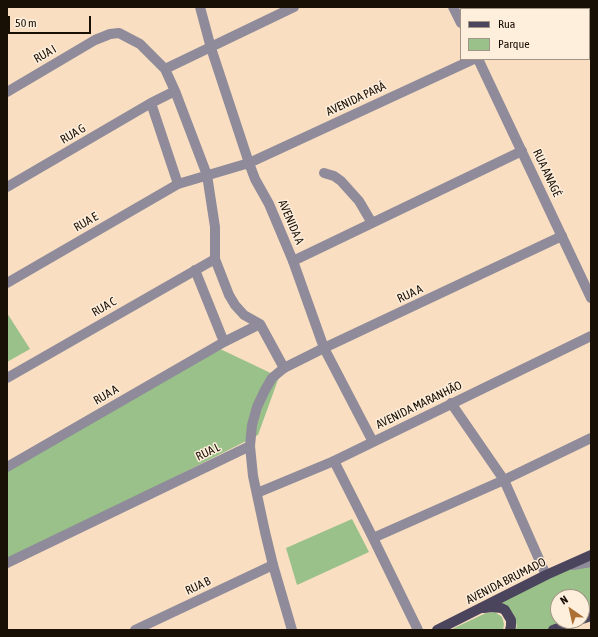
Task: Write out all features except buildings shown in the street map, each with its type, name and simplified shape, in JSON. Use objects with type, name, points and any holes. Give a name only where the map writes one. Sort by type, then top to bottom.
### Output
[{"type":"main road","name":"AVENIDA BRUMADO","points":[[437,630],[546,575],[568,565],[590,558]]},
{"type":"main road","points":[[482,608],[492,607],[505,610],[511,620],[510,630]]},
{"type":"street","name":"AVENIDA A","points":[[200,7],[211,48],[255,179],[269,204],[293,261],[324,348],[373,442]]},
{"type":"street","points":[[284,368],[260,324],[244,315],[235,305],[229,295],[214,259],[215,227],[207,175],[165,69],[294,7]]},
{"type":"street","points":[[453,7],[460,21]]},
{"type":"street","name":"RUA I","points":[[7,92],[95,40],[110,34],[119,33],[140,44],[165,69]]},
{"type":"street","name":"AVENIDA PARÁ","points":[[207,175],[249,163],[472,60]]},
{"type":"street","name":"RUA ANAGÉ","points":[[478,60],[591,298]]},
{"type":"street","name":"RUA G","points":[[7,187],[151,103],[175,91]]},
{"type":"street","points":[[151,103],[178,184]]},
{"type":"street","points":[[293,261],[522,151]]},
{"type":"street","points":[[324,173],[334,176],[341,181],[359,201],[372,223]]},
{"type":"street","name":"RUA E","points":[[7,283],[178,184],[207,175]]},
{"type":"street","name":"RUA A","points":[[250,446],[252,425],[257,407],[272,378],[284,368],[562,236]]},
{"type":"street","name":"RUA C","points":[[7,378],[214,259]]},
{"type":"street","points":[[195,270],[224,342]]},
{"type":"street","name":"RUA A","points":[[7,467],[224,342],[260,324]]},
{"type":"street","name":"AVENIDA MARANHÃO","points":[[257,493],[334,461],[591,336]]},
{"type":"street","points":[[452,403],[504,480],[546,575]]},
{"type":"street","points":[[373,538],[504,480],[591,438]]},
{"type":"street","points":[[250,446],[253,476],[265,532],[292,630]]},
{"type":"street","name":"RUA L","points":[[7,563],[250,446]]},
{"type":"street","points":[[334,461],[418,630]]},
{"type":"street","name":"RUA B","points":[[135,630],[273,564]]},
{"type":"green space","points":[[7,313],[30,349],[7,362]]},
{"type":"green space","points":[[216,347],[279,377],[258,435],[7,562],[7,471]]},
{"type":"green space","points":[[352,519],[369,552],[297,585],[286,548]]},
{"type":"green space","points":[[591,564],[591,615],[590,589],[550,589],[550,629],[556,629],[515,630],[517,626],[513,614],[506,606],[496,603],[569,568]]},
{"type":"green space","points":[[495,612],[502,617],[504,624],[503,630],[450,630],[486,613]]}]
